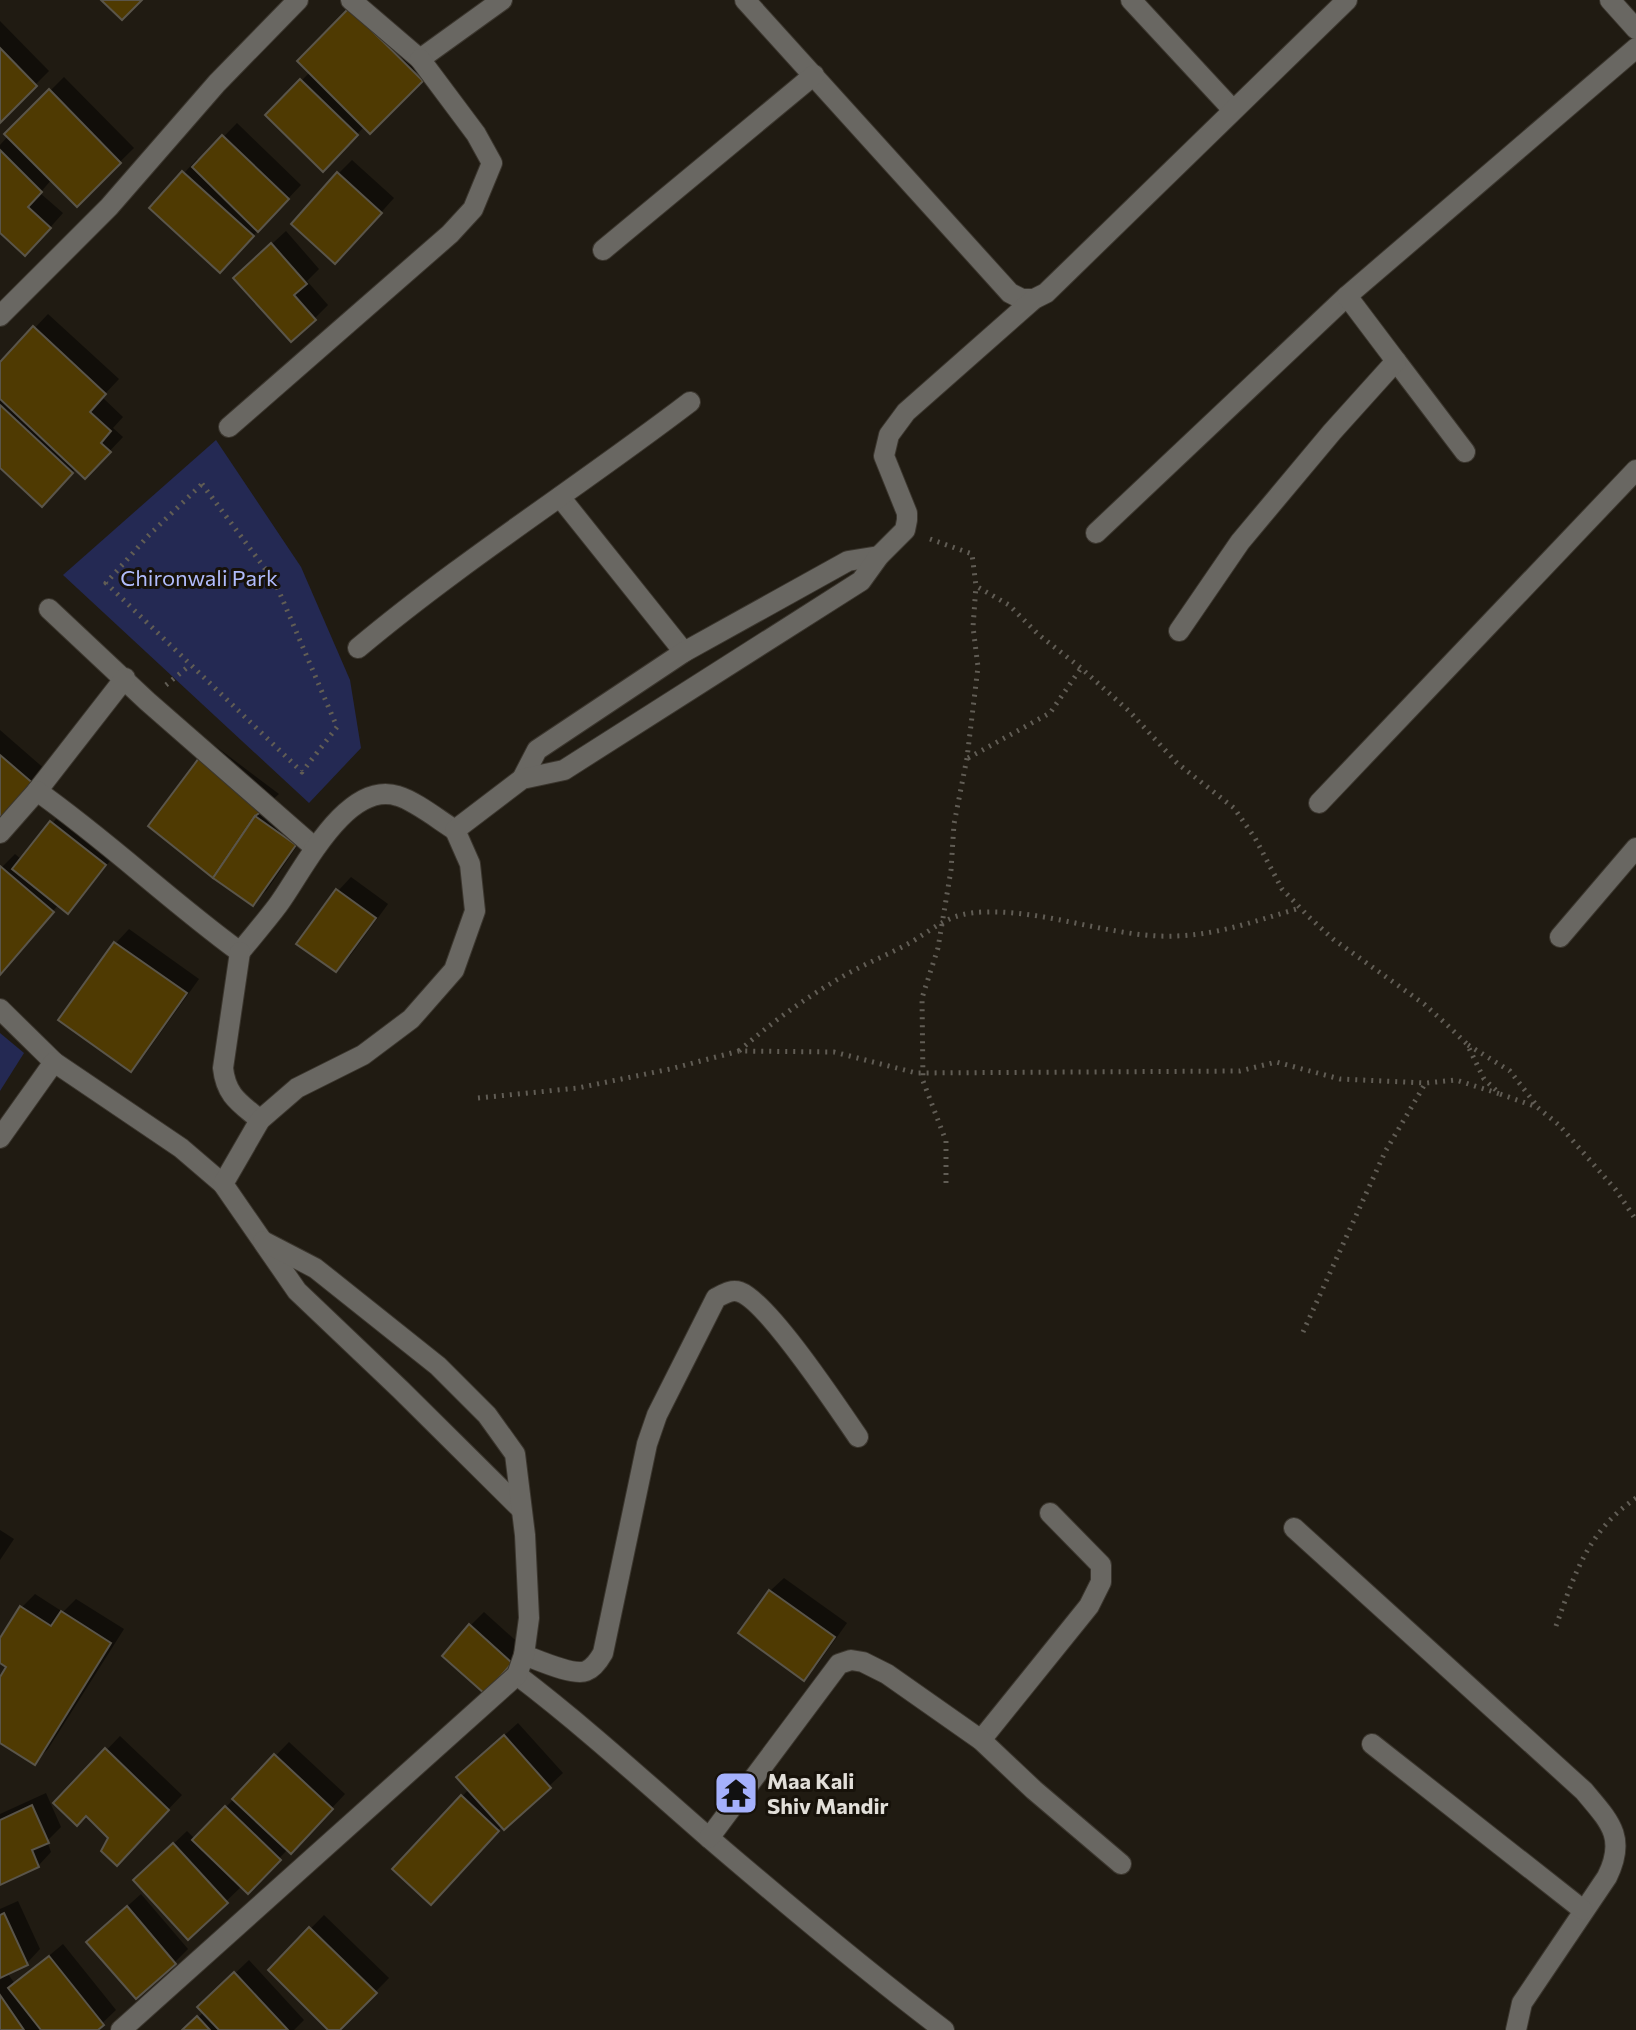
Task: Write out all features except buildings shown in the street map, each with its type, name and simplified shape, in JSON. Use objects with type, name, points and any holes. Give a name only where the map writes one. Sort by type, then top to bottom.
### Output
[{"type":"street","points":[[0,316],[109,207],[217,83],[298,0]]},
{"type":"street","points":[[229,427],[450,234],[473,209],[492,163],[476,134],[420,59],[351,0]]},
{"type":"street","points":[[420,59],[502,0]]},
{"type":"street","points":[[745,0],[1010,293],[1022,299],[1034,299]]},
{"type":"street","points":[[455,830],[522,779],[564,770],[861,581],[879,556],[905,530],[907,513],[884,456],[889,435],[906,412],[1034,299],[1046,293],[1347,0]]},
{"type":"street","points":[[1610,0],[1636,29]]},
{"type":"street","points":[[1140,3],[1233,110]]},
{"type":"street","points":[[1096,533],[1347,296],[1636,48]]},
{"type":"street","points":[[603,250],[814,75]]},
{"type":"street","points":[[1347,296],[1465,452]]},
{"type":"street","points":[[1179,631],[1240,542],[1396,361]]},
{"type":"street","points":[[358,648],[448,574],[690,402]]},
{"type":"street","points":[[1319,803],[1636,470]]},
{"type":"street","points":[[560,497],[684,652]]},
{"type":"street","points":[[522,779],[537,750],[684,652],[848,561],[879,556]]},
{"type":"street","points":[[49,609],[314,847]]},
{"type":"street","points":[[0,833],[37,791],[125,678]]},
{"type":"street","points":[[37,791],[82,823],[189,915],[240,952]]},
{"type":"street","points":[[223,1184],[260,1120],[297,1088],[363,1055],[411,1019],[454,970],[475,911],[470,864],[455,830],[396,795],[373,796],[340,816],[314,847],[280,903],[240,952],[223,1068],[224,1082],[229,1093],[260,1120]]},
{"type":"street","points":[[1560,937],[1636,848]]},
{"type":"street","points":[[0,1009],[54,1062],[181,1148],[223,1184],[297,1291],[520,1508]]},
{"type":"street","points":[[0,1138],[54,1062]]},
{"type":"street","points":[[121,2030],[517,1675],[524,1655],[529,1618],[525,1535],[515,1454],[487,1415],[438,1366],[315,1268],[259,1239]]},
{"type":"street","points":[[524,1655],[585,1672],[595,1665],[603,1653],[647,1444],[657,1415],[716,1298],[731,1291],[742,1293],[760,1306],[858,1437]]},
{"type":"street","points":[[981,1740],[1089,1606],[1101,1582],[1101,1565],[1050,1513]]},
{"type":"street","points":[[1294,1528],[1584,1791],[1610,1822],[1617,1843],[1615,1860],[1607,1877],[1522,2003],[1516,2030]]},
{"type":"street","points":[[709,1838],[839,1664],[851,1660],[863,1662],[887,1674],[981,1740],[1121,1864]]},
{"type":"street","points":[[517,1675],[572,1717],[709,1838],[883,1984],[944,2030]]},
{"type":"street","points":[[1372,1744],[1583,1910]]},
{"type":"path","points":[[202,484],[275,582],[337,727],[302,772],[106,583],[149,535],[202,484]]},
{"type":"path","points":[[905,530],[972,554],[976,586],[973,627],[978,667],[967,758],[954,824],[938,948],[922,998],[923,1074],[946,1141],[946,1183]]},
{"type":"path","points":[[976,586],[1009,605],[1039,635],[1130,712],[1177,763],[1234,808],[1255,838],[1282,889],[1333,939],[1424,1004],[1467,1044],[1510,1071],[1537,1107],[1592,1160],[1636,1220]]},
{"type":"path","points":[[967,758],[1050,713],[1081,668]]},
{"type":"path","points":[[739,1051],[776,1018],[847,974],[913,941],[943,919],[982,912],[1019,914],[1156,936],[1217,933],[1300,908]]},
{"type":"path","points":[[1467,1044],[1484,1079],[1500,1094]]},
{"type":"path","points":[[478,1098],[578,1088],[739,1051],[834,1052],[923,1074],[1240,1071],[1276,1062],[1340,1079],[1426,1083],[1456,1080],[1537,1107]]},
{"type":"path","points":[[1303,1332],[1385,1152],[1426,1083]]},
{"type":"path","points":[[1556,1626],[1578,1564],[1600,1528],[1636,1498]]},
{"type":"green space","name":"Chironwali Park","points":[[216,440],[301,567],[350,680],[361,748],[309,803],[63,575]]},
{"type":"green space","points":[[0,1033],[24,1053],[0,1091]]},
{"type":"place","name":"Maa Kali Shiv Mandir","points":[[736,1793]]}]
